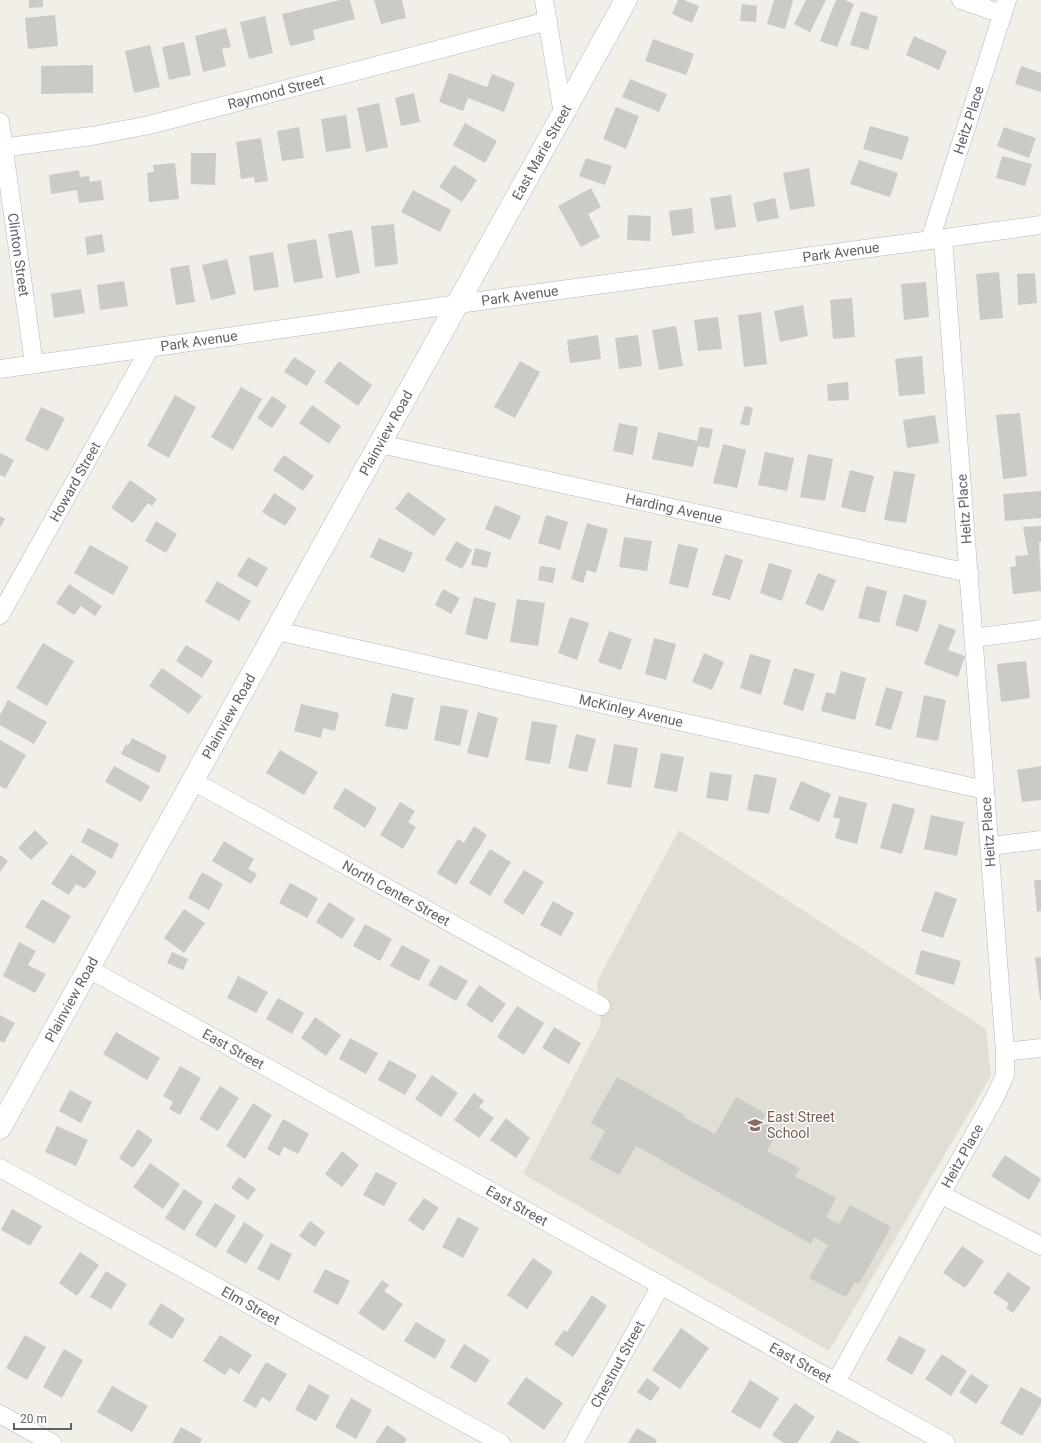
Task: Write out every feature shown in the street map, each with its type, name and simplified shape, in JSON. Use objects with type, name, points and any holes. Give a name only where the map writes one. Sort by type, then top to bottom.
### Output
[{"type":"main road","name":"East Marie Street","points":[[458,304],[626,0]]},
{"type":"main road","name":"Plainview Road","points":[[0,1128],[458,304]]},
{"type":"street","points":[[544,0],[563,114]]},
{"type":"street","points":[[961,0],[1007,4]]},
{"type":"street","name":"Heitz Place","points":[[836,1382],[942,1195],[995,1097],[1005,1075],[1005,1052],[969,573],[937,240],[1007,4]]},
{"type":"street","name":"Raymond Street","points":[[2,148],[92,136],[149,125],[548,22]]},
{"type":"street","name":"Clinton Street","points":[[0,122],[2,148],[34,364]]},
{"type":"street","name":"Park Avenue","points":[[0,369],[458,304],[1041,225]]},
{"type":"street","name":"Howard Street","points":[[0,615],[150,348]]},
{"type":"street","name":"Harding Avenue","points":[[380,444],[969,573]]},
{"type":"street","points":[[974,638],[1041,629]]},
{"type":"street","name":"McKinley Avenue","points":[[277,631],[985,790]]},
{"type":"street","name":"North Center Street","points":[[193,781],[601,1006]]},
{"type":"street","points":[[990,846],[1041,840]]},
{"type":"street","name":"East Street","points":[[89,969],[946,1443]]},
{"type":"street","points":[[1005,1052],[1041,1048]]},
{"type":"street","name":"Elm Street","points":[[0,1168],[501,1443]]},
{"type":"street","points":[[942,1195],[1041,1246]]},
{"type":"street","name":"Chestnut Street","points":[[574,1443],[661,1285]]},
{"type":"street","points":[[0,1414],[52,1443]]},
{"type":"shaded area","name":"East Street School","points":[[679,830],[986,1029],[991,1076],[829,1351],[523,1174],[601,1024],[597,981]]},
{"type":"building","points":[[29,0],[43,0],[43,7],[29,8]]},
{"type":"building","points":[[340,0],[350,0],[355,19],[313,30],[315,40],[290,46],[282,14]]},
{"type":"building","points":[[374,0],[402,0],[406,18],[381,24]]},
{"type":"building","points":[[678,0],[684,0],[699,6],[692,23],[672,14]]},
{"type":"building","points":[[774,0],[793,0],[785,29],[767,24]]},
{"type":"building","points":[[806,0],[826,0],[810,32],[794,24]]},
{"type":"building","points":[[836,0],[845,0],[854,4],[837,47],[820,41]]},
{"type":"building","points":[[742,4],[757,6],[756,22],[740,21]]},
{"type":"building","points":[[861,11],[878,17],[868,50],[850,45]]},
{"type":"building","points":[[55,15],[58,46],[28,49],[25,18]]},
{"type":"building","points":[[265,16],[273,53],[249,59],[240,22]]},
{"type":"building","points":[[226,28],[231,47],[222,49],[226,66],[203,72],[195,36]]},
{"type":"building","points":[[914,36],[947,51],[939,70],[906,55]]},
{"type":"building","points":[[653,39],[694,54],[686,75],[645,61]]},
{"type":"building","points":[[184,42],[191,75],[169,80],[162,47]]},
{"type":"building","points":[[150,45],[160,87],[134,93],[125,51]]},
{"type":"building","points":[[93,65],[93,93],[41,94],[41,66]]},
{"type":"building","points":[[1021,66],[1041,73],[1041,92],[1015,84]]},
{"type":"building","points":[[449,73],[487,87],[492,74],[515,83],[504,112],[468,98],[463,111],[439,102]]},
{"type":"building","points":[[630,79],[667,94],[659,112],[622,97]]},
{"type":"building","points":[[414,93],[420,122],[401,126],[395,98]]},
{"type":"building","points":[[379,103],[388,147],[366,152],[357,108]]},
{"type":"building","points":[[616,107],[639,116],[626,149],[603,139]]},
{"type":"building","points":[[346,115],[351,148],[326,152],[321,119]]},
{"type":"building","points":[[465,123],[497,141],[485,163],[453,145]]},
{"type":"building","points":[[870,126],[909,137],[902,160],[863,149]]},
{"type":"building","points":[[299,127],[304,158],[282,161],[277,131]]},
{"type":"building","points":[[1004,127],[1036,138],[1029,158],[997,146]]},
{"type":"building","points":[[261,138],[268,181],[255,183],[254,177],[241,179],[236,142]]},
{"type":"building","points":[[191,153],[216,153],[215,185],[191,184]]},
{"type":"building","points":[[1002,156],[1032,164],[1025,186],[996,178]]},
{"type":"building","points":[[586,158],[612,166],[605,185],[579,176]]},
{"type":"building","points":[[859,160],[898,173],[890,197],[850,184]]},
{"type":"building","points":[[175,163],[179,199],[149,202],[147,173],[154,172],[153,165]]},
{"type":"building","points":[[454,165],[477,180],[462,202],[439,187]]},
{"type":"building","points":[[809,168],[815,206],[790,210],[783,173]]},
{"type":"building","points":[[79,170],[80,177],[89,176],[90,182],[101,180],[104,200],[79,203],[77,190],[51,194],[49,175]]},
{"type":"building","points":[[591,188],[601,207],[588,214],[600,237],[581,247],[558,206]]},
{"type":"building","points":[[413,190],[451,210],[440,232],[401,212]]},
{"type":"building","points":[[731,195],[736,227],[715,230],[710,198]]},
{"type":"building","points":[[775,198],[779,218],[757,222],[753,203]]},
{"type":"building","points":[[692,208],[694,233],[672,236],[669,211]]},
{"type":"building","points":[[628,215],[651,216],[650,241],[627,240]]},
{"type":"building","points":[[394,224],[398,264],[375,267],[371,226]]},
{"type":"building","points":[[352,230],[360,273],[336,278],[328,234]]},
{"type":"building","points":[[102,234],[105,252],[87,255],[85,237]]},
{"type":"building","points":[[316,239],[323,278],[294,283],[287,244]]},
{"type":"building","points":[[273,252],[279,287],[254,291],[249,256]]},
{"type":"building","points":[[227,259],[236,294],[211,300],[202,265]]},
{"type":"building","points":[[189,265],[195,302],[176,305],[170,268]]},
{"type":"building","points":[[999,272],[1003,318],[980,320],[976,274]]},
{"type":"building","points":[[1035,273],[1037,303],[1018,305],[1017,274]]},
{"type":"building","points":[[124,281],[128,306],[100,310],[97,285]]},
{"type":"building","points":[[926,282],[929,317],[904,320],[901,284]]},
{"type":"building","points":[[81,289],[85,313],[54,318],[51,294]]},
{"type":"building","points":[[852,298],[855,337],[833,339],[830,300]]},
{"type":"building","points":[[803,305],[808,336],[780,342],[774,311]]},
{"type":"building","points":[[761,312],[767,364],[744,367],[738,315]]},
{"type":"building","points":[[718,317],[722,349],[698,351],[694,320]]},
{"type":"building","points":[[676,326],[683,366],[659,370],[652,330]]},
{"type":"building","points":[[598,335],[601,359],[570,363],[567,340]]},
{"type":"building","points":[[638,335],[642,366],[619,369],[615,338]]},
{"type":"building","points":[[922,356],[925,394],[899,396],[895,359]]},
{"type":"building","points":[[294,357],[316,371],[307,386],[284,372]]},
{"type":"building","points":[[339,361],[372,385],[358,406],[324,382]]},
{"type":"building","points":[[520,361],[540,372],[515,418],[494,407]]},
{"type":"building","points":[[848,382],[849,400],[828,401],[827,384]]},
{"type":"building","points":[[241,387],[262,399],[233,450],[211,437]]},
{"type":"building","points":[[175,395],[196,407],[169,458],[147,446]]},
{"type":"building","points":[[272,396],[287,406],[272,428],[257,418]]},
{"type":"building","points":[[312,405],[341,426],[329,444],[299,423]]},
{"type":"building","points":[[745,406],[753,408],[749,426],[740,424]]},
{"type":"building","points":[[41,407],[65,418],[48,451],[25,440]]},
{"type":"building","points":[[1020,413],[1027,476],[1003,479],[996,415]]},
{"type":"building","points":[[935,415],[939,443],[907,448],[903,420]]},
{"type":"building","points":[[619,423],[638,427],[633,455],[613,451]]},
{"type":"building","points":[[700,427],[713,429],[709,448],[698,446],[693,467],[652,459],[658,432],[697,441]]},
{"type":"building","points":[[723,444],[746,450],[737,488],[713,483]]},
{"type":"building","points":[[765,452],[794,458],[787,491],[758,485]]},
{"type":"building","points":[[0,453],[14,460],[5,477],[0,475]]},
{"type":"building","points":[[808,454],[833,459],[825,501],[800,497]]},
{"type":"building","points":[[284,455],[314,476],[303,491],[273,470]]},
{"type":"building","points":[[850,470],[874,476],[865,513],[841,507]]},
{"type":"building","points":[[894,471],[915,474],[906,523],[884,520]]},
{"type":"building","points":[[130,480],[157,499],[152,506],[148,503],[133,523],[111,508]]},
{"type":"building","points":[[1041,491],[1041,518],[1005,521],[1003,494]]},
{"type":"building","points":[[408,492],[446,519],[434,536],[395,509]]},
{"type":"building","points":[[274,493],[297,508],[285,526],[262,512]]},
{"type":"building","points":[[495,505],[521,516],[510,540],[485,529]]},
{"type":"building","points":[[546,515],[568,522],[560,550],[538,543]]},
{"type":"building","points":[[0,516],[5,519],[0,528]]},
{"type":"building","points":[[156,521],[177,534],[166,553],[145,541]]},
{"type":"building","points":[[587,523],[608,529],[596,573],[587,570],[583,583],[571,579]]},
{"type":"building","points":[[1041,526],[1041,542],[1039,542],[1041,591],[1013,594],[1010,567],[1016,566],[1015,556],[1028,555],[1023,527]]},
{"type":"building","points":[[624,537],[652,541],[647,571],[619,567]]},
{"type":"building","points":[[379,538],[413,553],[404,573],[370,557]]},
{"type":"building","points":[[456,541],[472,550],[462,569],[445,560]]},
{"type":"building","points":[[678,544],[698,548],[688,588],[669,584]]},
{"type":"building","points":[[90,545],[129,567],[113,595],[74,573]]},
{"type":"building","points":[[475,548],[491,552],[487,568],[471,565]]},
{"type":"building","points":[[725,554],[743,560],[730,600],[712,595]]},
{"type":"building","points":[[248,557],[268,568],[257,587],[237,576]]},
{"type":"building","points":[[769,563],[792,570],[782,601],[760,593]]},
{"type":"building","points":[[540,566],[556,568],[553,583],[538,580]]},
{"type":"building","points":[[818,573],[836,580],[823,611],[805,604]]},
{"type":"building","points":[[217,581],[251,601],[239,621],[205,602]]},
{"type":"building","points":[[69,584],[102,606],[95,616],[81,606],[74,615],[56,603]]},
{"type":"building","points":[[866,586],[887,591],[879,623],[858,618]]},
{"type":"building","points":[[443,589],[460,598],[451,614],[435,605]]},
{"type":"building","points":[[904,594],[927,601],[918,632],[895,625]]},
{"type":"building","points":[[474,597],[496,603],[487,640],[465,634]]},
{"type":"building","points":[[517,599],[545,603],[538,646],[510,642]]},
{"type":"building","points":[[570,617],[589,623],[577,660],[558,653]]},
{"type":"building","points":[[939,624],[956,630],[948,650],[965,656],[958,677],[924,664]]},
{"type":"building","points":[[609,631],[632,639],[621,670],[598,662]]},
{"type":"building","points":[[654,638],[676,644],[666,680],[645,674]]},
{"type":"building","points":[[43,643],[74,661],[47,706],[16,688]]},
{"type":"building","points":[[186,645],[213,661],[202,678],[176,661]]},
{"type":"building","points":[[704,653],[724,662],[712,690],[692,682]]},
{"type":"building","points":[[750,654],[771,660],[761,695],[740,688]]},
{"type":"building","points":[[1026,661],[1030,698],[1001,702],[997,664]]},
{"type":"building","points":[[162,668],[202,696],[189,714],[149,686]]},
{"type":"building","points":[[794,668],[815,674],[803,711],[783,704]]},
{"type":"building","points":[[841,671],[866,678],[855,720],[821,711],[826,692],[835,694]]},
{"type":"building","points":[[886,687],[903,692],[891,730],[875,725]]},
{"type":"building","points":[[392,693],[414,698],[407,730],[385,726]]},
{"type":"building","points":[[924,695],[946,700],[938,741],[916,737]]},
{"type":"building","points":[[8,700],[47,722],[34,744],[0,725],[0,715]]},
{"type":"building","points":[[301,704],[339,713],[335,731],[323,728],[321,738],[294,731]]},
{"type":"building","points":[[441,705],[468,710],[460,746],[434,740]]},
{"type":"building","points":[[478,712],[498,718],[488,758],[467,753]]},
{"type":"building","points":[[532,721],[557,725],[550,764],[525,760]]},
{"type":"building","points":[[576,734],[596,739],[587,772],[568,768]]},
{"type":"building","points":[[132,738],[167,756],[159,773],[121,754],[126,744],[128,746]]},
{"type":"building","points":[[0,740],[26,755],[6,789],[0,786]]},
{"type":"building","points":[[614,744],[638,748],[631,788],[607,784]]},
{"type":"building","points":[[280,750],[318,772],[304,795],[266,773]]},
{"type":"building","points":[[661,753],[684,757],[677,792],[654,788]]},
{"type":"building","points":[[114,766],[150,786],[141,802],[105,782]]},
{"type":"building","points":[[1041,766],[1041,800],[1022,802],[1017,770]]},
{"type":"building","points":[[710,772],[732,775],[728,801],[706,798]]},
{"type":"building","points":[[754,774],[777,778],[769,814],[747,810]]},
{"type":"building","points":[[801,781],[831,794],[819,822],[789,809]]},
{"type":"building","points":[[345,788],[377,808],[365,828],[333,808]]},
{"type":"building","points":[[839,796],[867,803],[857,844],[835,838],[840,819],[833,817]]},
{"type":"building","points":[[400,802],[415,811],[408,822],[416,827],[403,849],[380,835]]},
{"type":"building","points":[[893,803],[915,809],[902,854],[880,848]]},
{"type":"building","points":[[931,815],[964,822],[957,856],[924,849]]},
{"type":"building","points":[[474,826],[487,835],[456,885],[437,873],[458,839],[464,843]]},
{"type":"building","points":[[88,828],[119,844],[112,859],[81,842]]},
{"type":"building","points":[[35,830],[48,843],[31,860],[18,848]]},
{"type":"building","points":[[224,841],[254,859],[248,869],[257,874],[251,884],[212,861]]},
{"type":"building","points":[[490,849],[511,862],[490,896],[469,883]]},
{"type":"building","points":[[71,854],[97,872],[85,889],[76,884],[69,895],[51,884]]},
{"type":"building","points":[[0,855],[8,861],[0,872]]},
{"type":"building","points":[[524,870],[544,882],[523,915],[503,902]]},
{"type":"building","points":[[202,872],[223,884],[209,910],[188,898]]},
{"type":"building","points":[[1034,880],[1041,880],[1041,911],[1037,912]]},
{"type":"building","points":[[290,883],[318,898],[307,918],[279,903]]},
{"type":"building","points":[[935,891],[957,899],[943,938],[921,931]]},
{"type":"building","points":[[42,899],[71,916],[54,944],[25,927]]},
{"type":"building","points":[[553,901],[574,913],[561,936],[540,925]]},
{"type":"building","points":[[329,902],[355,919],[342,939],[316,922]]},
{"type":"building","points":[[184,909],[205,923],[184,953],[164,938]]},
{"type":"building","points":[[365,924],[392,939],[380,961],[353,946]]},
{"type":"building","points":[[19,942],[36,951],[28,965],[46,974],[35,993],[3,976]]},
{"type":"building","points":[[402,945],[430,960],[419,981],[390,966]]},
{"type":"building","points":[[921,950],[961,961],[954,985],[915,974]]},
{"type":"building","points":[[172,952],[188,959],[183,970],[167,963]]},
{"type":"building","points":[[1041,957],[1041,1000],[1040,1000],[1035,958]]},
{"type":"building","points":[[440,965],[468,981],[456,1001],[428,985]]},
{"type":"building","points":[[238,976],[268,992],[256,1013],[227,998]]},
{"type":"building","points":[[479,985],[506,1004],[492,1023],[466,1005]]},
{"type":"building","points":[[278,998],[304,1013],[292,1034],[266,1019]]},
{"type":"building","points":[[517,1006],[544,1023],[524,1055],[497,1037]]},
{"type":"building","points":[[0,1015],[15,1023],[4,1043],[0,1041]]},
{"type":"building","points":[[315,1017],[341,1035],[326,1056],[301,1038]]},
{"type":"building","points":[[554,1027],[581,1043],[569,1064],[542,1048]]},
{"type":"building","points":[[116,1032],[160,1058],[147,1080],[103,1054]]},
{"type":"building","points":[[350,1038],[378,1053],[366,1074],[339,1059]]},
{"type":"building","points":[[389,1060],[417,1075],[405,1095],[378,1080]]},
{"type":"building","points":[[180,1066],[201,1078],[180,1115],[169,1109],[173,1102],[163,1096]]},
{"type":"building","points":[[432,1075],[458,1093],[441,1117],[415,1099]]},
{"type":"building","points":[[617,1077],[685,1115],[684,1117],[715,1134],[736,1097],[766,1114],[762,1121],[778,1131],[767,1151],[800,1168],[795,1176],[836,1198],[826,1217],[839,1224],[850,1205],[891,1227],[859,1284],[855,1282],[846,1297],[809,1278],[828,1245],[814,1237],[811,1244],[636,1146],[619,1175],[590,1159],[605,1131],[591,1123]]},
{"type":"building","points":[[220,1086],[239,1098],[218,1131],[199,1119]]},
{"type":"building","points":[[70,1090],[92,1102],[81,1123],[59,1111]]},
{"type":"building","points":[[474,1093],[484,1101],[479,1107],[494,1118],[479,1138],[454,1120]]},
{"type":"building","points":[[253,1103],[272,1115],[245,1159],[226,1146]]},
{"type":"building","points":[[506,1118],[530,1138],[516,1158],[490,1140]]},
{"type":"building","points":[[283,1119],[309,1134],[298,1154],[284,1147],[279,1156],[267,1149]]},
{"type":"building","points":[[57,1126],[88,1140],[76,1166],[45,1152]]},
{"type":"building","points":[[138,1129],[153,1140],[133,1168],[119,1158]]},
{"type":"building","points":[[342,1151],[359,1165],[342,1187],[325,1174]]},
{"type":"building","points":[[1005,1155],[1041,1179],[1029,1200],[991,1176]]},
{"type":"building","points":[[150,1163],[180,1184],[163,1209],[133,1187]]},
{"type":"building","points":[[376,1172],[397,1183],[384,1206],[363,1195]]},
{"type":"building","points":[[239,1177],[256,1189],[248,1200],[231,1188]]},
{"type":"building","points":[[184,1189],[203,1202],[184,1231],[165,1218]]},
{"type":"building","points":[[424,1198],[439,1208],[423,1231],[408,1220]]},
{"type":"building","points":[[215,1203],[236,1216],[216,1248],[195,1235]]},
{"type":"building","points":[[12,1209],[42,1226],[30,1246],[1,1230]]},
{"type":"building","points":[[458,1217],[479,1228],[463,1258],[442,1247]]},
{"type":"building","points":[[310,1221],[325,1232],[315,1247],[299,1236]]},
{"type":"building","points":[[244,1222],[264,1235],[246,1264],[226,1252]]},
{"type":"building","points":[[271,1243],[292,1254],[279,1281],[257,1269]]},
{"type":"building","points":[[962,1246],[984,1261],[965,1288],[943,1273]]},
{"type":"building","points":[[80,1252],[99,1265],[77,1296],[59,1283]]},
{"type":"building","points":[[533,1258],[553,1272],[527,1309],[507,1295]]},
{"type":"building","points":[[325,1269],[350,1281],[338,1305],[313,1292]]},
{"type":"building","points":[[106,1271],[127,1284],[111,1309],[90,1297]]},
{"type":"building","points":[[1008,1272],[1031,1288],[1013,1313],[1006,1308],[1009,1303],[993,1293]]},
{"type":"building","points":[[382,1280],[389,1285],[384,1291],[403,1304],[384,1331],[358,1313]]},
{"type":"building","points":[[592,1295],[607,1306],[573,1357],[554,1344],[564,1330],[567,1332]]},
{"type":"building","points":[[161,1303],[185,1319],[172,1339],[148,1324]]},
{"type":"building","points":[[416,1322],[446,1340],[435,1359],[404,1341]]},
{"type":"building","points":[[681,1328],[709,1348],[680,1389],[652,1370]]},
{"type":"building","points":[[25,1335],[46,1347],[27,1380],[6,1368]]},
{"type":"building","points":[[220,1335],[252,1355],[239,1374],[230,1368],[225,1375],[203,1361]]},
{"type":"building","points":[[899,1336],[926,1350],[912,1375],[886,1360]]},
{"type":"building","points":[[464,1344],[490,1360],[476,1383],[450,1367]]},
{"type":"building","points":[[64,1349],[83,1360],[62,1398],[43,1387]]},
{"type":"building","points":[[942,1354],[967,1371],[951,1396],[925,1379]]},
{"type":"building","points":[[266,1362],[287,1374],[270,1402],[262,1397],[256,1408],[243,1401]]},
{"type":"building","points":[[971,1374],[989,1386],[976,1404],[959,1392]]},
{"type":"building","points":[[526,1377],[563,1403],[544,1430],[507,1404]]},
{"type":"building","points":[[647,1378],[660,1388],[651,1401],[637,1392]]},
{"type":"building","points":[[750,1380],[779,1398],[760,1429],[731,1412]]},
{"type":"building","points":[[309,1384],[330,1396],[316,1421],[295,1410]]},
{"type":"building","points":[[112,1386],[148,1406],[132,1432],[97,1412]]},
{"type":"building","points":[[1021,1387],[1041,1398],[1041,1404],[1022,1436],[1000,1423]]},
{"type":"building","points":[[351,1398],[372,1410],[356,1439],[335,1427]]},
{"type":"building","points":[[795,1403],[815,1417],[797,1443],[783,1443],[772,1435]]},
{"type":"building","points":[[387,1425],[407,1439],[404,1443],[375,1443]]},
{"type":"building","points":[[181,1427],[202,1439],[200,1443],[172,1443]]},
{"type":"building","points":[[637,1428],[657,1440],[655,1443],[628,1443]]},
{"type":"building","points":[[837,1430],[861,1443],[830,1443]]},
{"type":"place","name":"East Street School","points":[[755,1125]]}]
